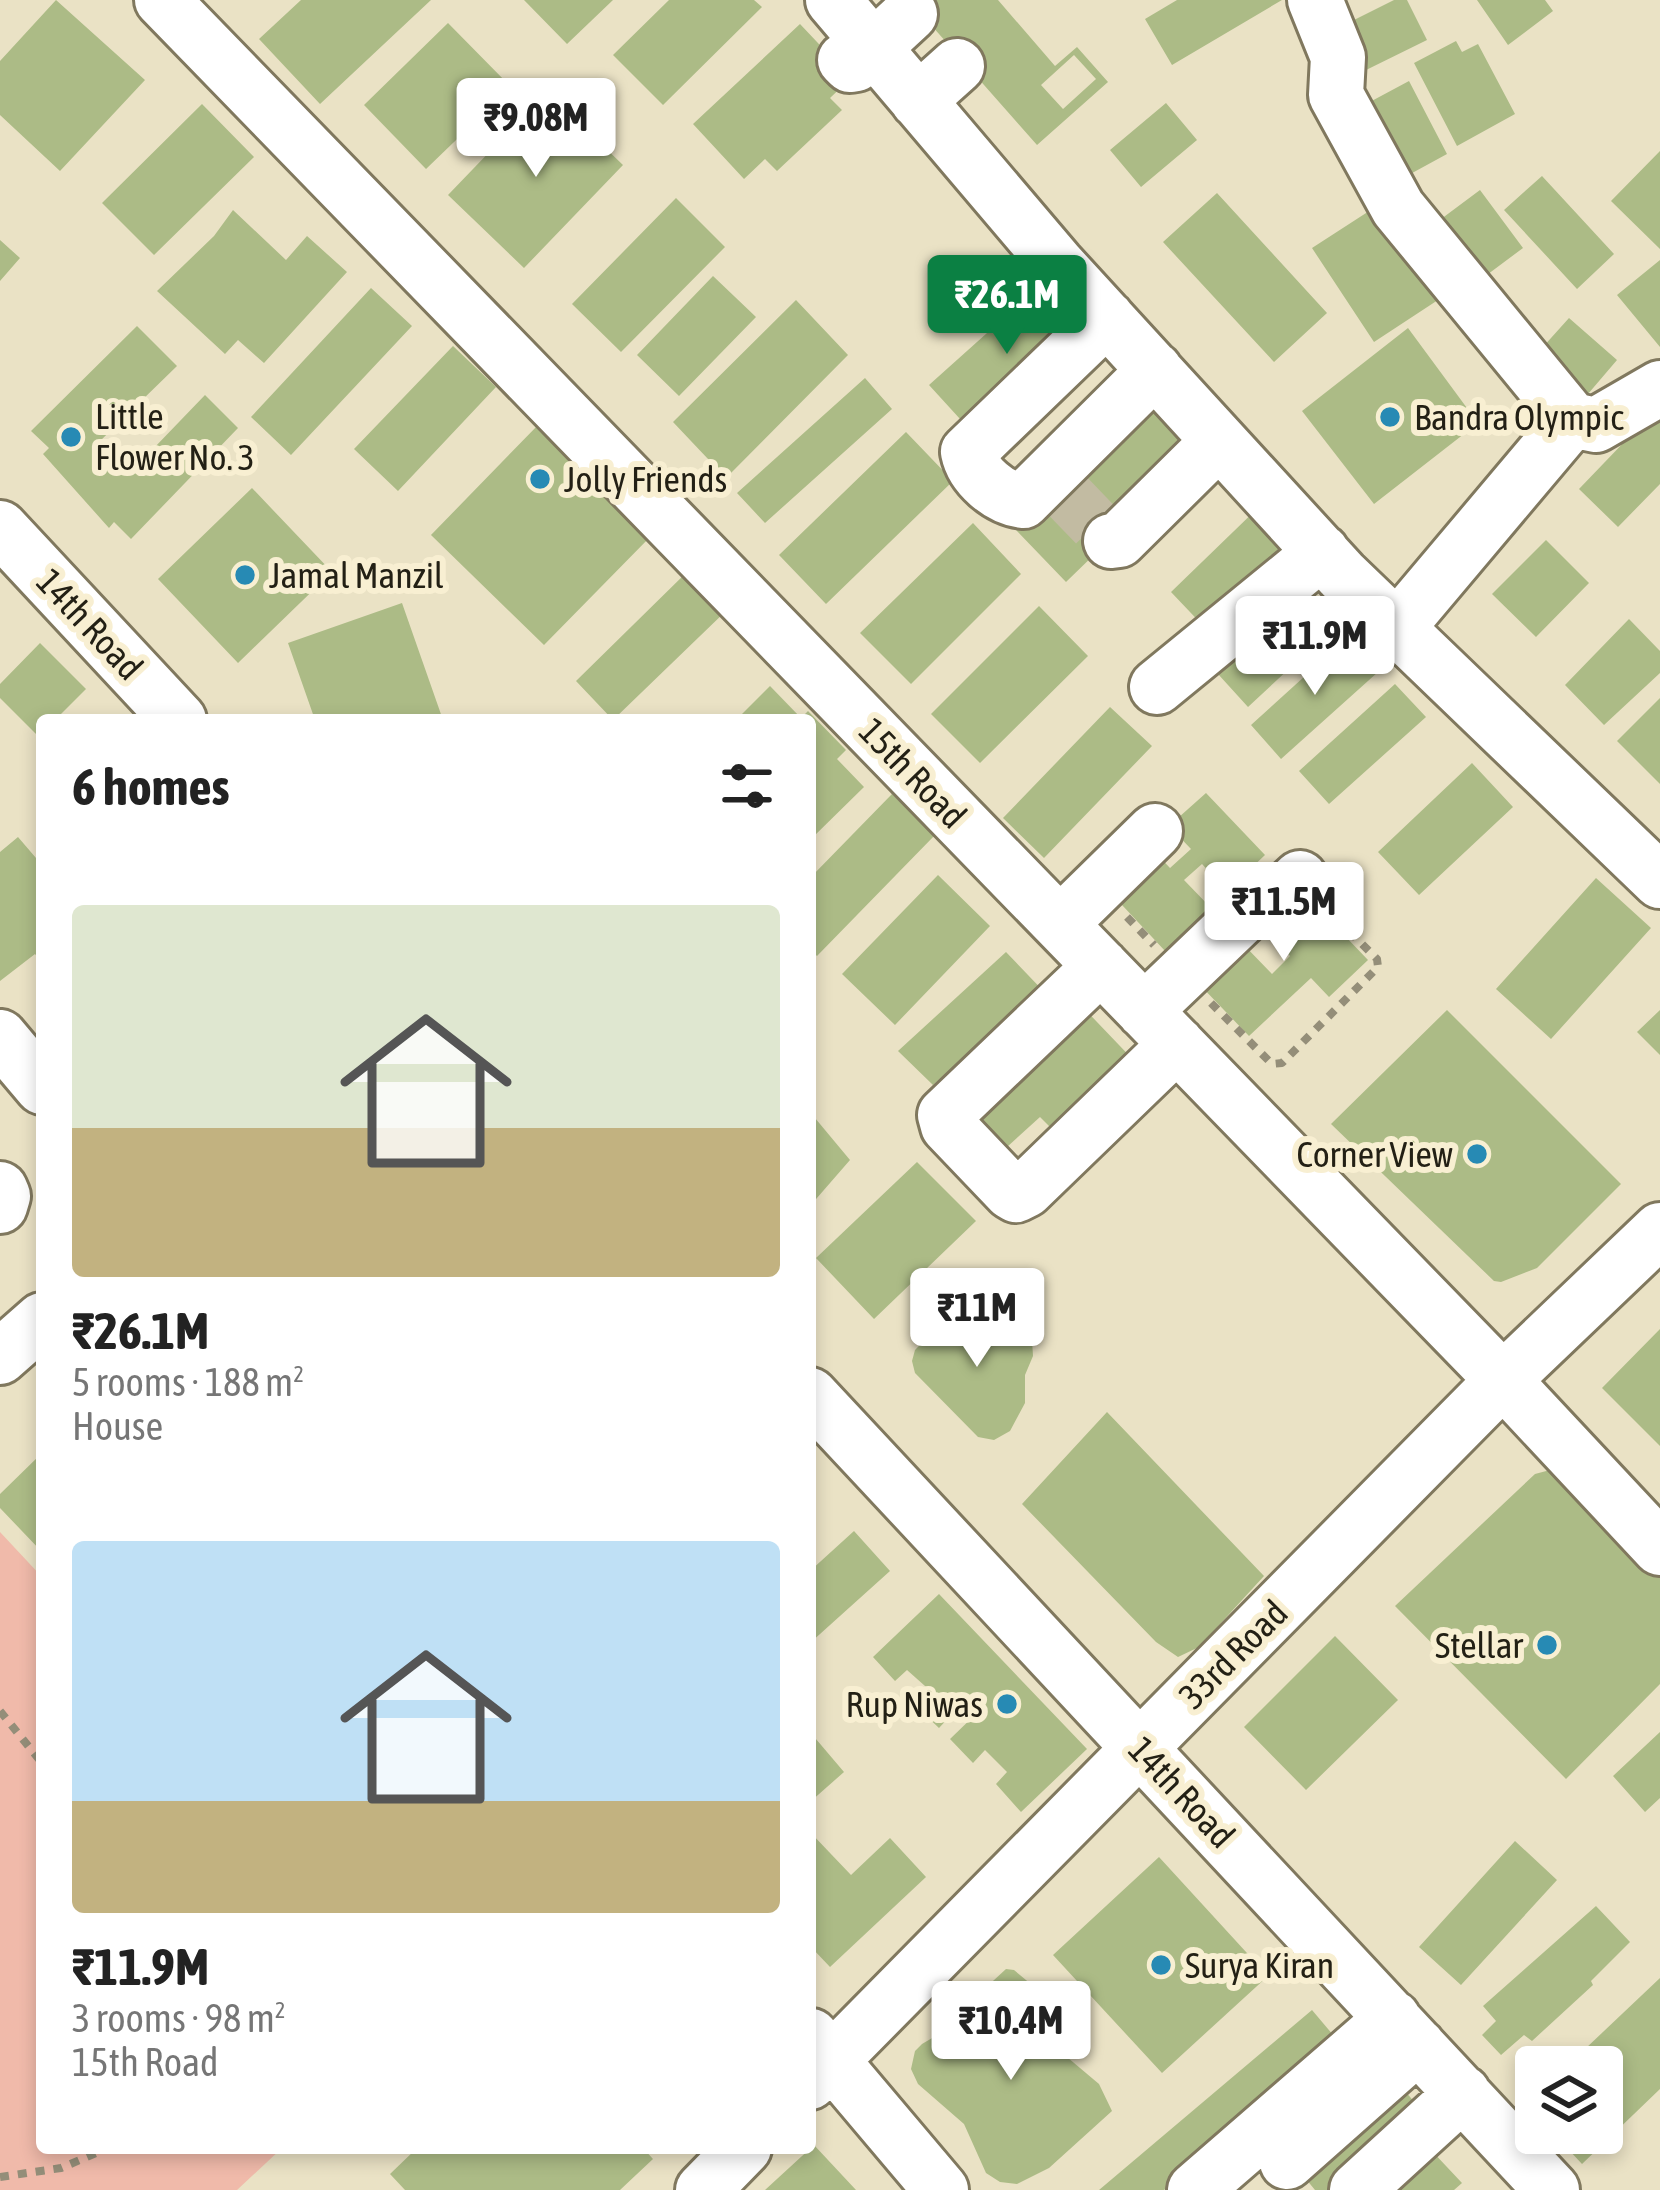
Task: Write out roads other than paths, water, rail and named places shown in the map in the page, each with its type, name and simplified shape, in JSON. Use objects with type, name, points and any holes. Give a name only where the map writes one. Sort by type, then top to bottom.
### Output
[{"type":"street","name":"15th Road","points":[[162,0],[1079,906],[1101,966],[1658,1544]]},
{"type":"street","points":[[831,0],[892,31],[938,84],[1096,329],[1396,629],[1660,881]]},
{"type":"street","points":[[1316,0],[1338,57],[1336,95],[1398,208],[1572,420],[1596,425],[1660,388]]},
{"type":"street","points":[[1096,329],[968,452],[970,463],[998,493],[1023,501],[1149,382]]},
{"type":"street","points":[[1058,486],[1057,480],[1149,382]]},
{"type":"street","points":[[1396,629],[1572,420]]},
{"type":"street","points":[[1112,541],[1119,540],[1212,447]]},
{"type":"street","name":"14th Road","points":[[0,528],[173,714]]},
{"type":"street","points":[[1157,687],[1322,552]]},
{"type":"street","points":[[1079,906],[1155,831]]},
{"type":"street","points":[[1101,966],[945,1115],[948,1126],[1011,1192],[1022,1194],[1160,1027],[1182,974],[1260,900],[1283,894],[1299,879]]},
{"type":"street","points":[[0,1189],[0,1206]]},
{"type":"street","name":"33rd Road","points":[[817,2059],[1140,1748],[1503,1380],[1660,1230]]},
{"type":"street","points":[[0,1357],[36,1325]]},
{"type":"street","name":"14th Road","points":[[816,1401],[1552,2190]]},
{"type":"street","points":[[1287,2162],[1405,2032]]},
{"type":"street","points":[[1195,2190],[1405,2032]]},
{"type":"street","points":[[817,2059],[940,2190]]},
{"type":"street","points":[[1357,2190],[1462,2093]]},
{"type":"street","points":[[703,2190],[738,2154]]},
{"type":"tunnel","points":[[1058,486],[1111,541]]},
{"type":"place","name":"Bandra Olympic","points":[[1390,417]]},
{"type":"place","name":"Little Flower No. 3","points":[[71,437]]},
{"type":"place","name":"Jolly Friends","points":[[540,479]]},
{"type":"place","name":"Jamal Manzil","points":[[245,575]]},
{"type":"place","name":"Corner View","points":[[1477,1154]]},
{"type":"place","name":"Stellar","points":[[1547,1645]]},
{"type":"place","name":"Rup Niwas","points":[[1007,1704]]},
{"type":"place","name":"Surya Kiran","points":[[1161,1965]]}]
